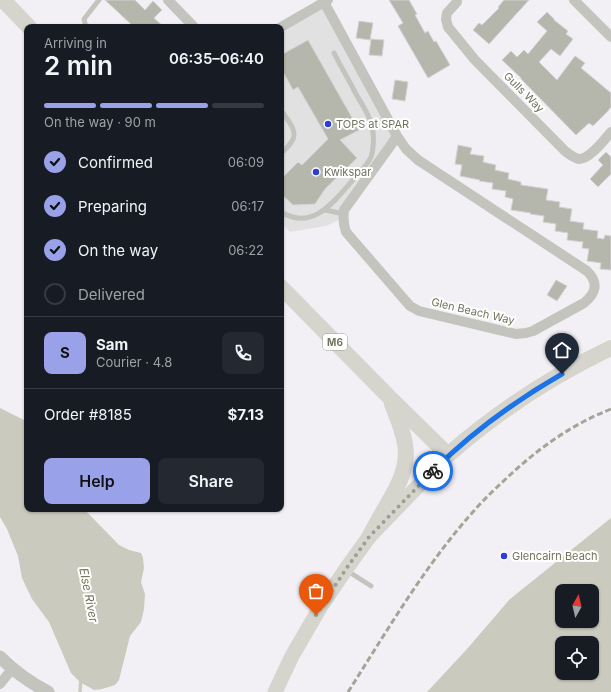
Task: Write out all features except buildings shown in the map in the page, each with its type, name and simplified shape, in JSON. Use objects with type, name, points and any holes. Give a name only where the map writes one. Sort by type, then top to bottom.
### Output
[{"type":"main road","points":[[3,0],[26,24]]},
{"type":"main road","name":"M6","points":[[284,289],[448,456]]},
{"type":"main road","points":[[369,537],[448,456],[465,441],[506,409],[551,380],[611,348]]},
{"type":"main road","points":[[275,692],[292,656],[321,606],[369,537],[396,489],[403,473],[406,461],[406,446],[403,433],[389,397]]},
{"type":"street","points":[[168,0],[191,24]]},
{"type":"street","points":[[574,0],[611,37]]},
{"type":"street","points":[[284,25],[326,1]]},
{"type":"street","name":"Glen Beach Way","points":[[326,1],[397,136],[406,149],[418,160],[587,271],[592,276],[594,291],[590,298],[584,303],[533,331],[526,333],[516,334],[419,311],[407,303],[346,232],[344,225],[344,214]]},
{"type":"street","name":"Gulls Way","points":[[457,2],[447,13],[446,19],[448,27],[475,60],[572,157],[580,159],[595,151],[611,132]]},
{"type":"street","points":[[344,214],[344,210],[397,136]]},
{"type":"street","points":[[0,657],[12,669],[48,692]]},
{"type":"street","points":[[0,684],[12,669]]},
{"type":"lane","points":[[85,24],[84,19],[100,0]]},
{"type":"lane","points":[[284,214],[288,216],[303,218],[314,216],[325,210],[336,200],[363,169],[371,157],[373,146],[372,126],[334,53]]},
{"type":"lane","points":[[284,115],[294,134],[292,142],[284,150]]},
{"type":"lane","points":[[325,210],[344,214]]},
{"type":"lane","points":[[346,569],[371,586]]},
{"type":"shaded area","points":[[324,2],[397,136],[343,218],[326,226],[290,232],[284,226],[284,25]]},
{"type":"water","points":[[0,408],[24,420],[24,512],[87,512],[119,545],[129,550],[141,553],[144,568],[141,582],[145,594],[144,609],[141,622],[130,636],[119,680],[115,685],[94,690],[80,682],[71,673],[49,622],[32,599],[22,578],[18,556],[7,529],[0,517]]},
{"type":"water","points":[[611,518],[611,692],[427,692],[467,649],[510,599]]},
{"type":"waterway","name":"Else River","points":[[80,692],[81,678]]},
{"type":"railway","points":[[348,692],[422,577],[454,534],[481,503],[521,465],[545,446],[570,429],[611,409]]},
{"type":"way so far","points":[[316,615],[369,537],[433,471]]},
{"type":"place","name":"TOPS at SPAR","points":[[328,124]]},
{"type":"place","name":"Kwikspar","points":[[316,172]]},
{"type":"place","name":"Glencairn Beach","points":[[504,556]]},
{"type":"route","points":[[433,471],[465,441],[506,409],[562,374]]}]
